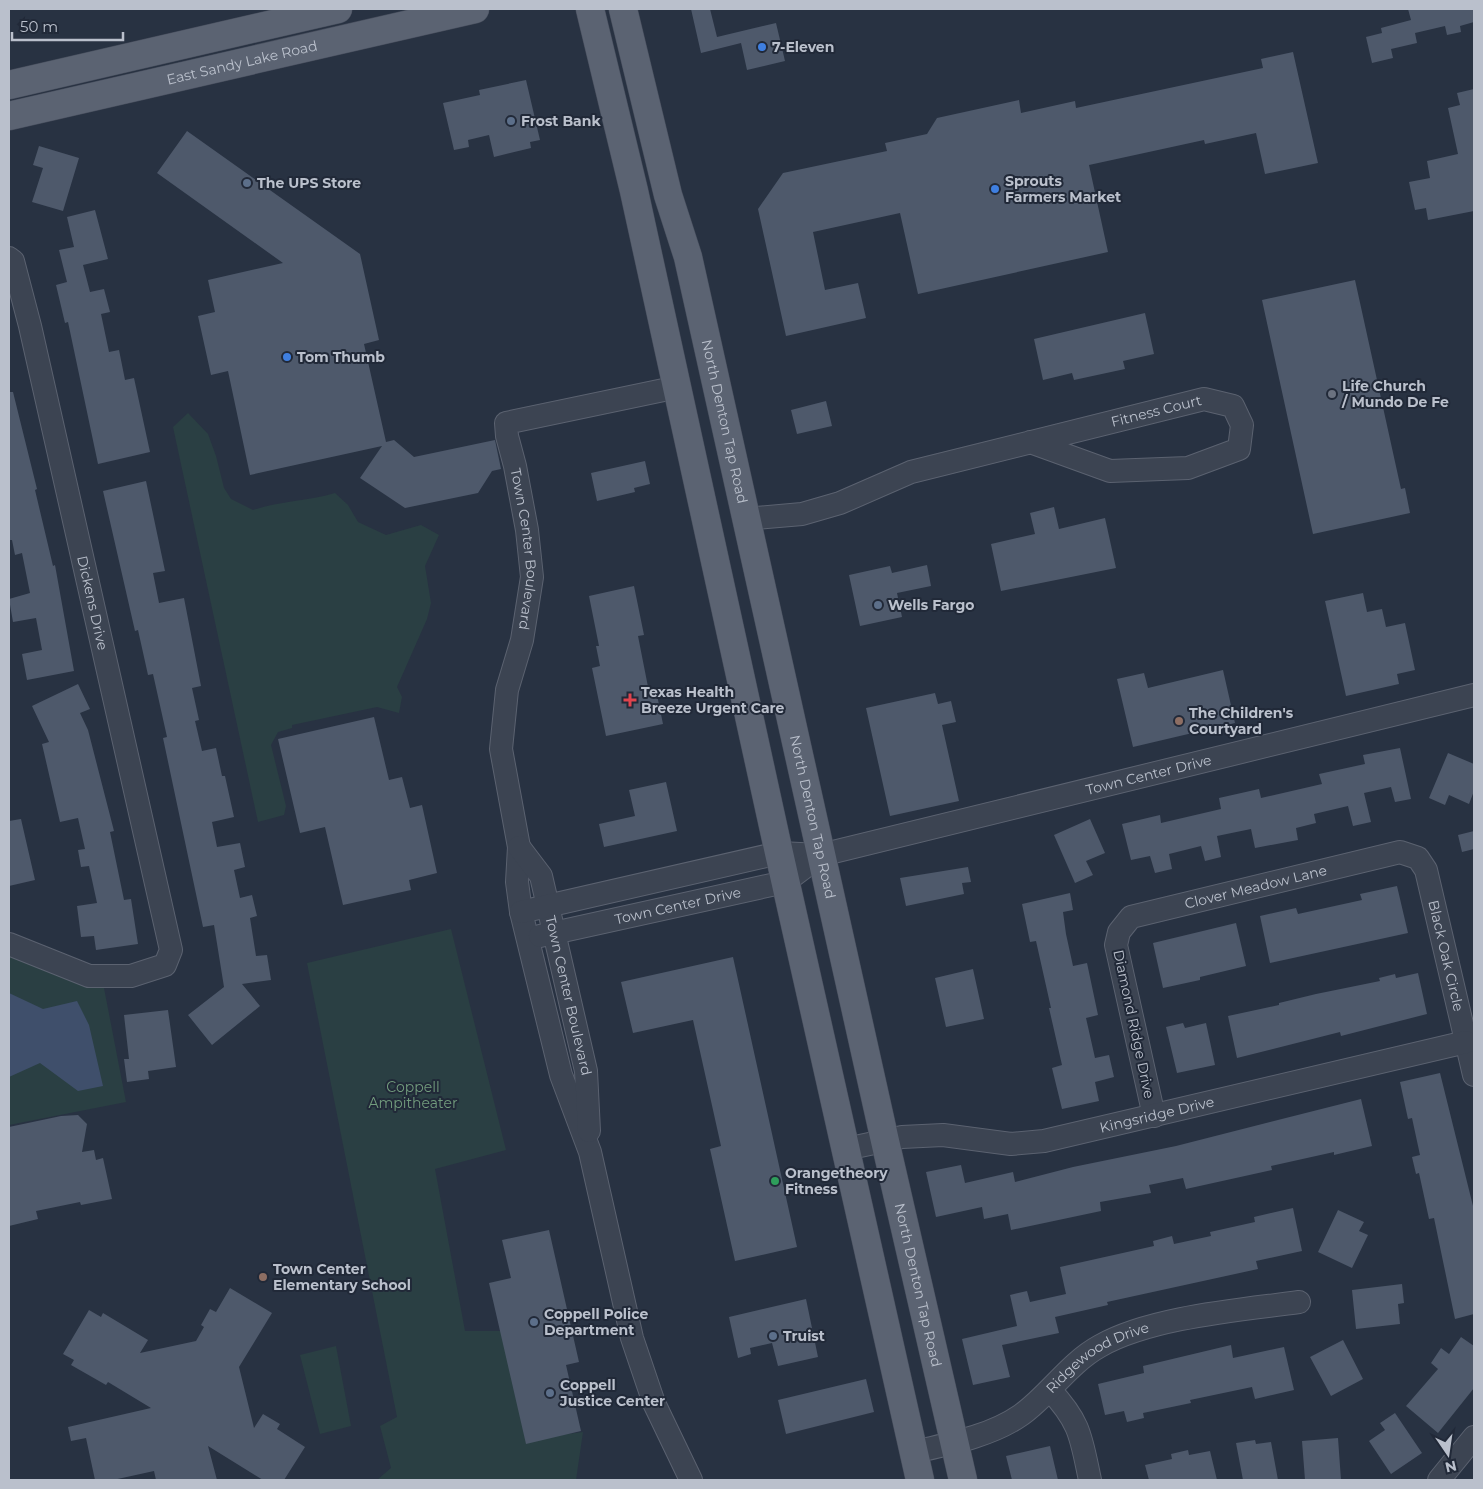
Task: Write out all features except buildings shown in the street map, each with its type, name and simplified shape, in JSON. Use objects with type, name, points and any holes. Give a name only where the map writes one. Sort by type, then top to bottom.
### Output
[{"type":"main road","points":[[9,85],[338,9]]},
{"type":"main road","points":[[285,52],[300,38],[333,28],[354,9]]},
{"type":"main road","name":"East Sandy Lake Road","points":[[9,116],[475,9]]},
{"type":"main road","points":[[590,9],[648,253],[785,882],[920,1480]]},
{"type":"main road","name":"North Denton Tap Road","points":[[630,16],[668,195],[688,257],[885,1141],[964,1480]]},
{"type":"main road","points":[[177,46],[184,76]]},
{"type":"main road","points":[[648,253],[670,291],[690,364],[701,374],[715,380]]},
{"type":"main road","points":[[678,388],[693,388],[706,398],[724,467],[744,510]]},
{"type":"street","name":"Dickens Drive","points":[[9,258],[13,261],[30,326],[172,950],[165,965],[131,976],[88,976],[9,944]]},
{"type":"street","name":"Town Center Boulevard","points":[[678,388],[506,422],[507,436],[515,466],[527,530],[532,577],[522,640],[507,690],[501,749],[519,847],[517,882],[521,912],[560,1075],[590,1152],[632,1338],[645,1380],[691,1480]]},
{"type":"street","name":"Fitness Court","points":[[744,510],[811,511],[840,503],[911,472],[1030,442],[1204,399],[1232,406],[1242,425],[1239,449],[1188,468],[1110,471],[1030,442]]},
{"type":"street","name":"Town Center Drive","points":[[521,912],[779,853],[821,855],[1474,695]]},
{"type":"street","name":"Town Center Boulevard","points":[[519,847],[541,876],[548,906],[586,1071],[590,1152]]},
{"type":"street","name":"Clover Meadow Lane","points":[[1119,932],[1131,917],[1400,852]]},
{"type":"street","name":"Black Oak Circle","points":[[1400,852],[1418,858],[1426,870],[1474,1075]]},
{"type":"street","name":"Town Center Drive","points":[[527,939],[785,882],[821,855]]},
{"type":"street","name":"Diamond Ridge Drive","points":[[1119,932],[1116,944],[1154,1116]]},
{"type":"street","name":"Kingsridge Drive","points":[[846,1149],[885,1141],[943,1135],[1011,1144],[1044,1141],[1466,1042]]},
{"type":"street","name":"Ridgewood Drive","points":[[914,1452],[970,1439],[1020,1416],[1050,1390],[1083,1357],[1124,1335],[1218,1313],[1299,1302]]},
{"type":"street","points":[[1050,1390],[1069,1410],[1080,1433],[1090,1480]]},
{"type":"street","points":[[1439,1480],[1474,1436]]},
{"type":"green space","points":[[188,413],[208,434],[224,488],[231,499],[253,510],[335,493],[348,505],[358,522],[386,535],[421,525],[439,535],[425,566],[431,603],[427,619],[397,687],[402,697],[399,713],[377,707],[292,725],[292,728],[278,732],[271,745],[286,806],[284,815],[258,822],[173,427]]},
{"type":"green space","name":"Coppell Ampitheater","points":[[451,929],[506,1150],[435,1169],[465,1331],[508,1331],[537,1438],[583,1432],[576,1480],[377,1480],[391,1468],[380,1426],[397,1417],[307,963]]},
{"type":"green space","points":[[9,954],[104,988],[126,1102],[9,1125]]},
{"type":"green space","points":[[336,1346],[351,1426],[320,1434],[300,1355]]},
{"type":"water","points":[[9,993],[43,1009],[77,1001],[89,1025],[103,1086],[78,1091],[40,1063],[9,1077]]},
{"type":"place","name":"7-Eleven","points":[[762,47]]},
{"type":"place","name":"Frost Bank","points":[[511,121]]},
{"type":"place","name":"The UPS Store","points":[[247,183]]},
{"type":"place","name":"Sprouts Farmers Market","points":[[995,189]]},
{"type":"place","name":"Tom Thumb","points":[[287,357]]},
{"type":"place","name":"Life Church / Mundo De Fe","points":[[1332,394]]},
{"type":"place","name":"Wells Fargo","points":[[878,605]]},
{"type":"place","name":"Texas Health Breeze Urgent Care","points":[[630,700]]},
{"type":"place","name":"The Children's Courtyard","points":[[1179,721]]},
{"type":"place","name":"Orangetheory Fitness","points":[[775,1181]]},
{"type":"place","name":"Town Center Elementary School","points":[[263,1277]]},
{"type":"place","name":"Coppell Police Department","points":[[534,1322]]},
{"type":"place","name":"Truist","points":[[773,1336]]},
{"type":"place","name":"Coppell Justice Center","points":[[550,1393]]}]
